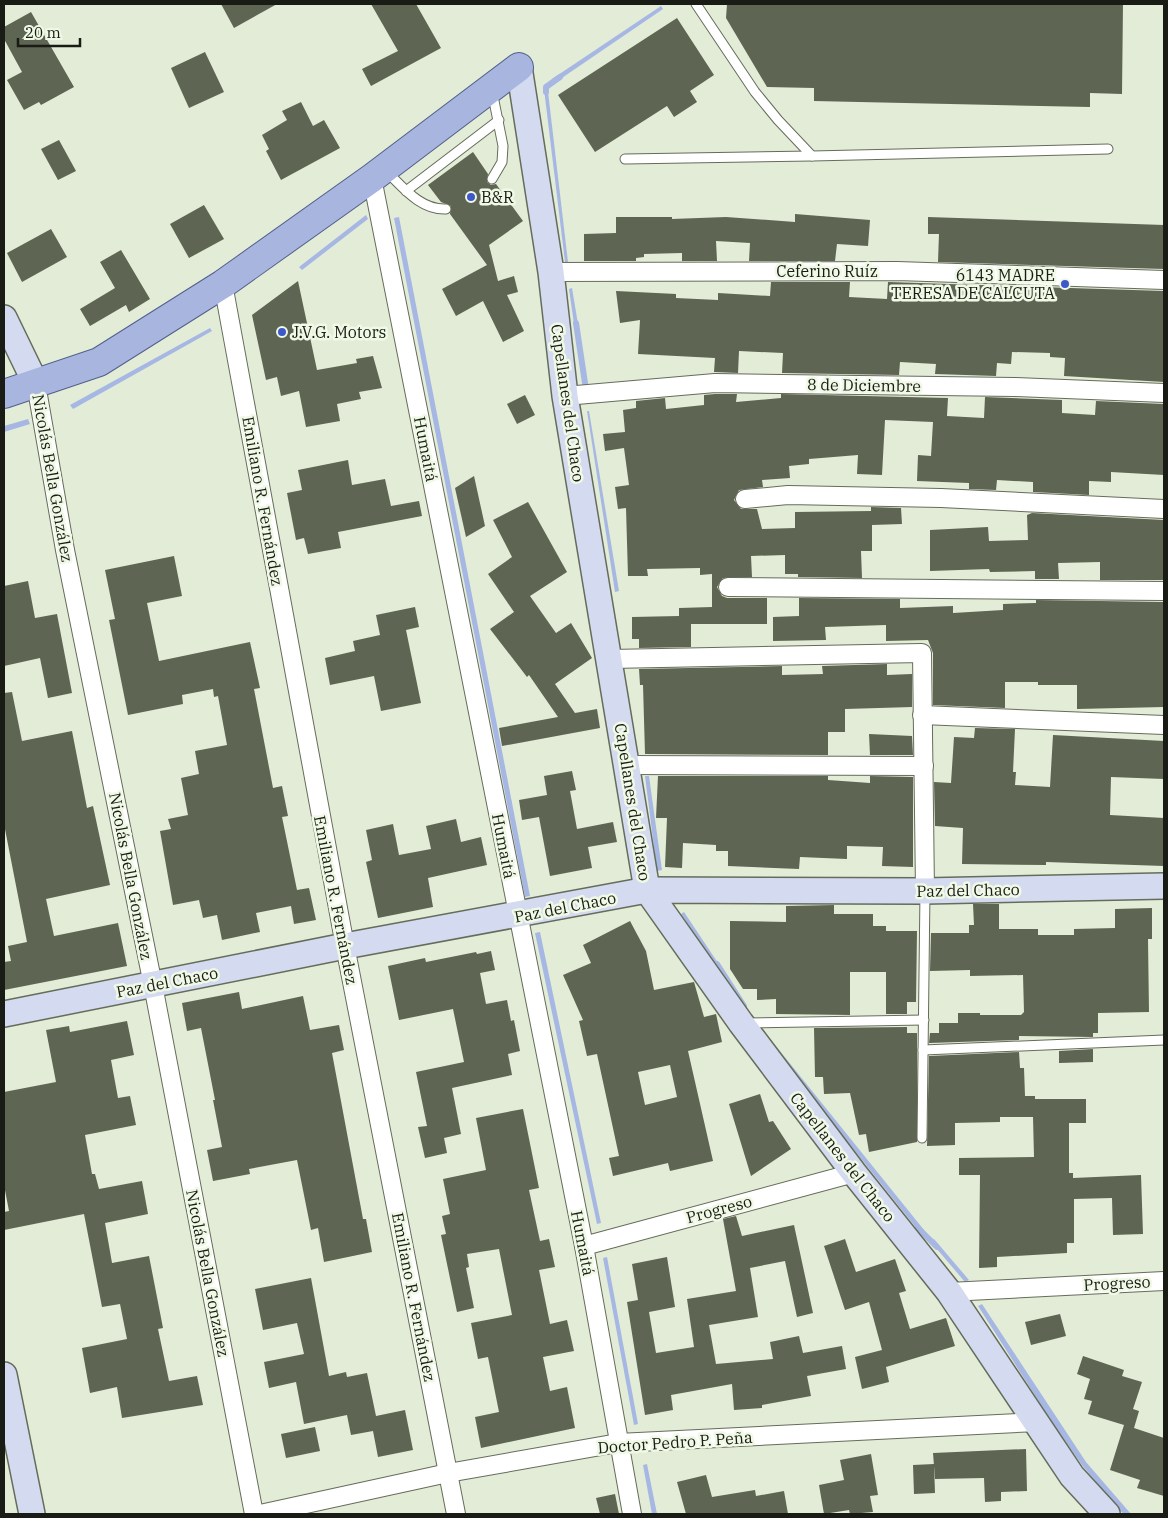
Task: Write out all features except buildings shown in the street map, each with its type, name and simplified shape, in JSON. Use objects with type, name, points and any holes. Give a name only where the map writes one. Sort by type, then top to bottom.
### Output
[{"type":"main road","points":[[4,394],[99,362],[223,284],[378,174],[519,66]]},
{"type":"street","name":"Capellanes del Chaco","points":[[519,66],[550,272],[565,396],[628,765],[647,890],[741,1023],[854,1173],[950,1292],[1072,1476],[1107,1514]]},
{"type":"street","name":"Humaitá","points":[[378,174],[518,916],[584,1246],[632,1514]]},
{"type":"street","name":"Ceferino Ruíz","points":[[550,272],[897,271],[1164,280]]},
{"type":"street","name":"Emiliano R. Fernández","points":[[223,284],[345,946],[456,1514]]},
{"type":"street","points":[[4,318],[36,384]]},
{"type":"street","name":"8 de Diciembre","points":[[565,396],[716,383],[1015,387],[1164,393]]},
{"type":"street","name":"Nicolás Bella González","points":[[36,384],[65,550],[153,985],[254,1514]]},
{"type":"street","points":[[745,499],[788,495],[941,498],[1164,509]]},
{"type":"street","points":[[728,588],[1164,591]]},
{"type":"street","points":[[610,659],[922,652],[926,891]]},
{"type":"street","points":[[922,715],[1164,725]]},
{"type":"street","points":[[628,765],[924,766]]},
{"type":"street","name":"Paz del Chaco","points":[[4,1014],[345,946],[518,916],[647,890],[926,891],[1164,886]]},
{"type":"street","name":"Progreso","points":[[584,1246],[854,1173]]},
{"type":"street","name":"Progreso","points":[[950,1292],[1164,1281]]},
{"type":"street","points":[[4,1375],[32,1514]]},
{"type":"street","name":"Doctor Pedro P. Peña","points":[[260,1514],[448,1473],[618,1443],[1036,1422]]},
{"type":"lane","points":[[696,4],[756,92],[778,120],[812,156]]},
{"type":"lane","points":[[491,88],[503,146],[502,162],[492,179]]},
{"type":"lane","points":[[406,191],[499,120]]},
{"type":"lane","points":[[625,159],[1108,149]]},
{"type":"lane","points":[[378,174],[423,203],[436,209],[446,209]]},
{"type":"lane","points":[[922,1138],[926,891]]},
{"type":"lane","points":[[741,1023],[924,1020]]},
{"type":"lane","points":[[923,1050],[1164,1040]]},
{"type":"water","points":[[661,6],[663,9],[553,84],[552,79]]},
{"type":"water","points":[[547,83],[568,262],[565,262],[544,89]]},
{"type":"water","points":[[366,215],[368,219],[302,270],[299,267]]},
{"type":"water","points":[[399,217],[530,896],[525,897],[394,218]]},
{"type":"water","points":[[572,288],[579,330],[575,331],[569,289]]},
{"type":"water","points":[[210,328],[212,331],[73,409],[70,405]]},
{"type":"water","points":[[587,411],[589,411],[619,591],[615,592]]},
{"type":"water","points":[[28,419],[30,424],[4,432],[4,426]]},
{"type":"water","points":[[645,776],[649,776],[662,870],[657,871]]},
{"type":"water","points":[[684,912],[722,969],[719,971],[681,914]]},
{"type":"water","points":[[540,932],[601,1223],[597,1224],[535,933]]},
{"type":"water","points":[[763,1030],[924,1230],[921,1234],[760,1032]]},
{"type":"water","points":[[934,1239],[969,1280],[965,1282],[931,1242]]},
{"type":"water","points":[[607,1257],[638,1424],[634,1425],[603,1258]]},
{"type":"water","points":[[982,1304],[1086,1462],[1131,1514],[1124,1514],[1119,1510],[1082,1465],[1055,1427],[978,1306]]},
{"type":"water","points":[[647,1464],[657,1514],[652,1514],[643,1465]]},
{"type":"waterway","points":[[546,92],[546,87],[560,77]]},
{"type":"waterway","points":[[576,323],[585,383]]},
{"type":"waterway","points":[[717,964],[744,1006]]},
{"type":"waterway","points":[[918,1228],[937,1247]]},
{"type":"place","name":"B&R","points":[[471,197]]},
{"type":"place","name":"6143 MADRE TERESA DE CALCUTA","points":[[1065,284]]},
{"type":"place","name":"J.V.G. Motors","points":[[282,332]]}]
